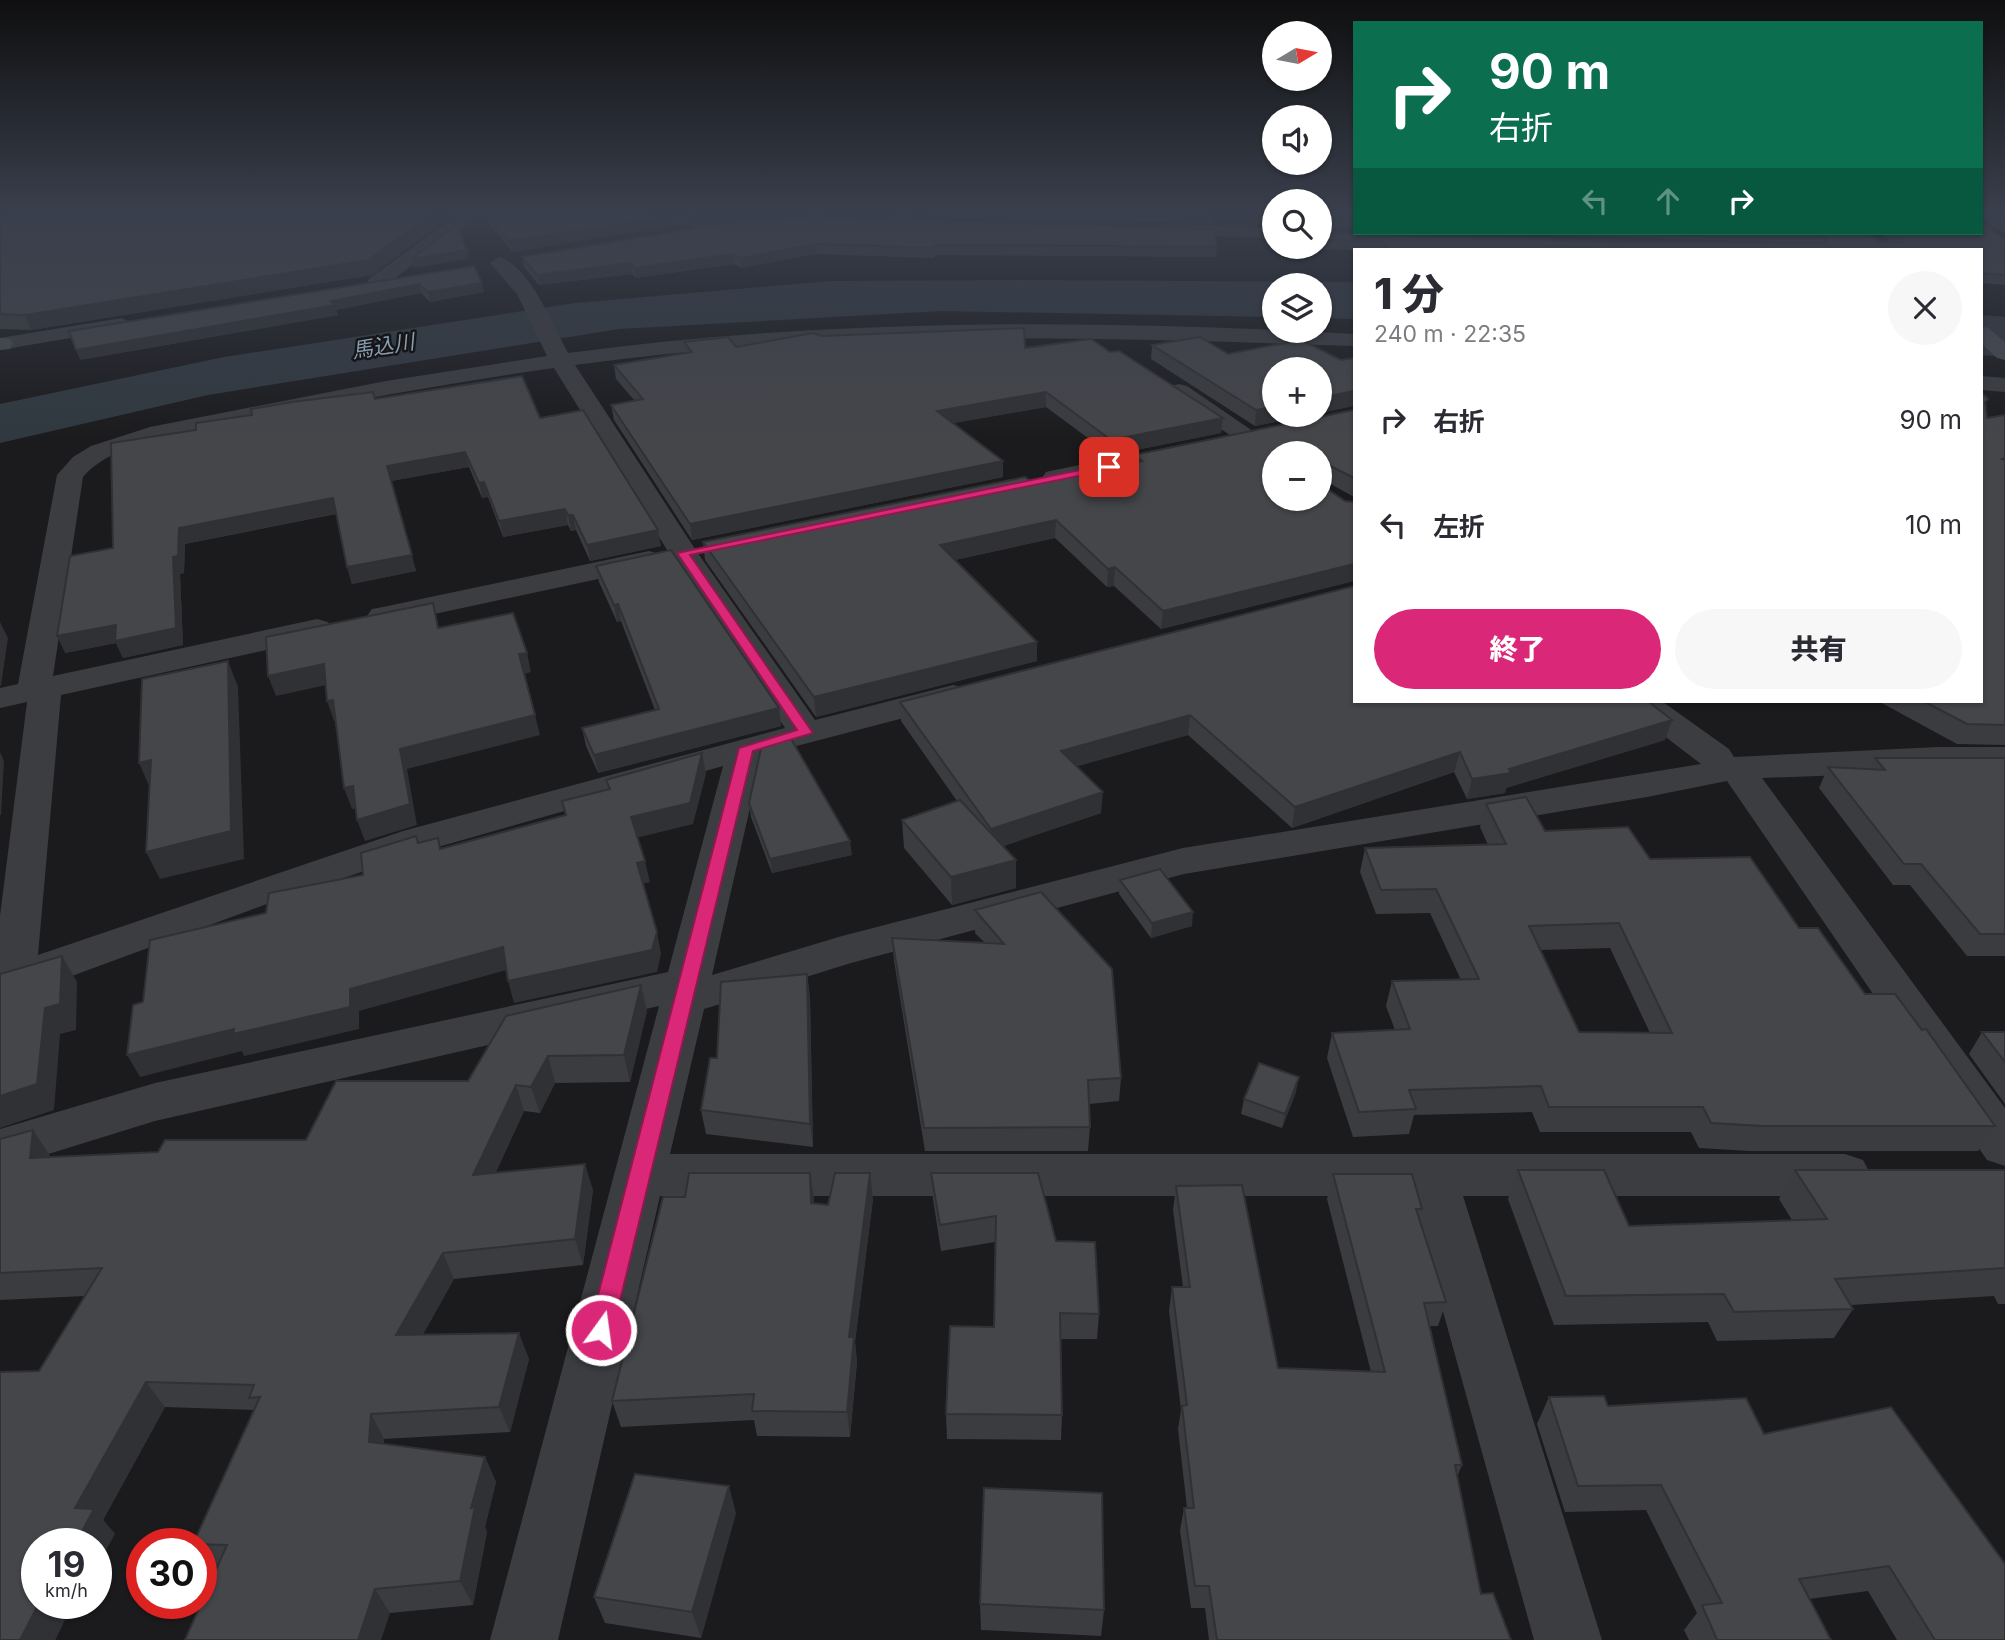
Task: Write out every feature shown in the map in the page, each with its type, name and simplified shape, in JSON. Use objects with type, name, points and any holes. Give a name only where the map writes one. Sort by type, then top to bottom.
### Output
[{"type":"street","points":[[519,287],[526,292],[559,358],[697,550],[806,733]]},
{"type":"street","points":[[1,344],[136,322]]},
{"type":"street","points":[[1014,331],[1093,342],[1124,355]]},
{"type":"street","points":[[34,689],[69,475],[83,462],[125,442],[367,390],[559,358],[809,336],[1014,331],[1353,340]]},
{"type":"street","points":[[1983,334],[2005,354]]},
{"type":"street","points":[[1024,484],[1258,441],[1158,378]]},
{"type":"street","points":[[1983,383],[2005,385]]},
{"type":"street","points":[[0,698],[697,550]]},
{"type":"street","points":[[34,689],[46,698],[7,983],[269,889],[417,840],[746,748],[980,688]]},
{"type":"street","points":[[1642,703],[1730,769],[1996,1165]]},
{"type":"street","points":[[524,1640],[746,748]]},
{"type":"street","points":[[0,1149],[155,1102],[687,991],[1183,861],[1730,769],[1938,758],[2005,758]]},
{"type":"street","points":[[1431,1174],[1567,1640]]},
{"type":"street","points":[[639,1175],[1893,1175]]},
{"type":"water","name":"馬込川","points":[[767,287],[1262,287],[1262,317],[941,311],[619,329],[208,395],[0,443],[0,404],[224,357],[575,303]]},
{"type":"water","points":[[1332,287],[1353,287],[1353,319],[1332,318]]},
{"type":"water","points":[[1983,315],[2005,317],[2005,357],[1983,355]]},
{"type":"building","points":[[0,287],[203,287],[25,315],[0,314]]},
{"type":"building","points":[[346,287],[406,287],[331,301],[335,305],[76,350],[69,331]]},
{"type":"building","points":[[422,287],[461,287],[428,292]]},
{"type":"building","points":[[1024,328],[1025,348],[1091,339],[1110,352],[1119,351],[1223,418],[1111,440],[1046,392],[937,411],[1003,461],[690,524],[611,405],[643,399],[614,365],[692,352],[684,342],[728,337],[736,347],[813,333],[822,336]]},
{"type":"building","points":[[1200,337],[1228,354],[1285,343],[1307,343],[1341,360],[1353,358],[1353,391],[1332,396],[1332,357],[1262,357],[1262,409],[1256,410],[1152,345]]},
{"type":"building","points":[[522,376],[540,418],[583,410],[658,530],[587,545],[573,515],[568,515],[565,509],[499,521],[484,482],[479,483],[465,452],[387,466],[412,555],[347,567],[333,498],[179,528],[178,556],[173,557],[176,628],[115,641],[116,625],[57,636],[70,556],[113,548],[111,443],[196,430],[196,423],[252,415],[251,409],[292,402],[373,392],[375,399]]},
{"type":"building","points":[[1983,394],[1988,399],[1985,402],[1987,418],[2005,416],[2005,458],[2002,459],[2005,460],[2005,725],[1967,724],[1927,703],[1983,703]]},
{"type":"building","points":[[1353,410],[1353,477],[1332,467],[1332,441],[1262,441],[1262,511],[1332,511],[1332,492],[1345,501],[1353,502],[1353,564],[1163,611],[1115,567],[1108,569],[1056,520],[940,545],[1037,642],[814,697],[703,542],[1025,477],[1031,481],[1142,461],[1134,455],[1271,427],[1332,427],[1332,414]]},
{"type":"building","points":[[671,550],[779,708],[594,755],[582,728],[659,709],[618,604],[614,605],[596,566]]},
{"type":"building","points":[[1353,586],[1353,703],[1650,703],[1672,720],[1509,769],[1511,773],[1472,779],[1460,752],[1295,807],[1190,715],[1061,751],[1103,792],[991,829],[900,702]]},
{"type":"building","points":[[433,603],[438,628],[513,613],[527,653],[519,654],[535,715],[400,749],[410,804],[357,820],[353,786],[344,788],[333,700],[327,701],[324,664],[268,676],[266,637]]},
{"type":"building","points":[[228,661],[231,831],[146,852],[151,760],[139,763],[142,679]]},
{"type":"building","points":[[790,737],[850,841],[770,859],[749,803],[762,744]]},
{"type":"building","points":[[702,753],[690,803],[631,817],[645,861],[637,863],[657,932],[652,950],[508,981],[503,947],[350,989],[350,1007],[233,1034],[234,1029],[127,1055],[133,1005],[143,1002],[150,940],[266,913],[269,893],[363,875],[361,853],[416,836],[418,843],[438,838],[440,849],[566,815],[562,801],[610,789],[606,780]]},
{"type":"building","points":[[1875,758],[2005,758],[2005,934],[1980,934],[1921,864],[1904,864],[1828,767],[1885,770]]},
{"type":"building","points":[[1526,797],[1545,831],[1628,827],[1650,859],[1750,857],[1799,928],[1818,928],[1865,994],[1895,994],[1922,1030],[1926,1029],[1995,1126],[1763,1126],[1711,1123],[1703,1107],[1549,1107],[1541,1086],[1409,1090],[1416,1109],[1359,1112],[1332,1033],[1410,1029],[1392,981],[1479,979],[1436,889],[1381,890],[1365,848],[1506,844],[1486,804]],"holes":[[[1619,923],[1672,1033],[1579,1032],[1529,926]]]},
{"type":"building","points":[[960,800],[1016,860],[951,877],[902,820]]},
{"type":"building","points":[[1160,869],[1193,912],[1152,923],[1120,880]]},
{"type":"building","points":[[1041,892],[1112,969],[1121,1078],[1088,1080],[1090,1127],[924,1128],[892,938],[1004,944],[975,910]]},
{"type":"building","points":[[62,956],[60,1004],[45,1008],[37,1084],[0,1096],[0,974]]},
{"type":"building","points":[[807,974],[810,1124],[701,1110],[710,1058],[717,1058],[721,982]]},
{"type":"building","points":[[641,985],[624,1055],[548,1056],[531,1087],[516,1085],[473,1175],[585,1164],[575,1239],[443,1253],[396,1335],[519,1333],[499,1407],[371,1414],[369,1442],[485,1457],[471,1508],[475,1507],[460,1581],[375,1589],[358,1640],[185,1640],[194,1619],[217,1619],[217,1568],[227,1545],[217,1545],[217,1528],[200,1528],[260,1397],[249,1398],[254,1385],[146,1382],[75,1508],[94,1509],[84,1528],[21,1528],[21,1619],[31,1619],[20,1640],[0,1640],[0,1372],[39,1371],[102,1268],[0,1273],[0,1139],[33,1130],[30,1158],[158,1152],[165,1140],[306,1140],[336,1081],[468,1081],[506,1016]]},
{"type":"building","points":[[1982,1032],[2005,1032],[2005,1062]]},
{"type":"building","points":[[1259,1063],[1299,1077],[1285,1114],[1244,1099]]},
{"type":"building","points":[[1518,1170],[1604,1170],[1629,1226],[1827,1219],[1795,1170],[2005,1170],[2005,1268],[1835,1279],[1853,1309],[1734,1312],[1724,1294],[1566,1296]]},
{"type":"building","points":[[689,1173],[810,1173],[811,1203],[828,1205],[835,1173],[870,1173],[849,1337],[854,1337],[847,1412],[752,1411],[754,1394],[612,1401],[663,1197],[685,1197]]},
{"type":"building","points":[[931,1173],[1038,1173],[1056,1241],[1095,1242],[1099,1314],[1060,1313],[1062,1415],[946,1414],[950,1326],[994,1327],[996,1216],[940,1225]]},
{"type":"building","points":[[1333,1174],[1412,1174],[1422,1209],[1416,1209],[1446,1302],[1424,1303],[1462,1465],[1455,1465],[1481,1594],[1493,1593],[1511,1640],[1217,1640],[1209,1586],[1195,1586],[1184,1508],[1194,1508],[1182,1406],[1187,1405],[1172,1287],[1190,1287],[1176,1186],[1242,1185],[1278,1368],[1385,1372]]},
{"type":"building","points":[[1604,1396],[1608,1406],[1746,1398],[1764,1434],[1891,1407],[2005,1564],[2005,1640],[1935,1640],[1889,1566],[1799,1579],[1831,1640],[1717,1640],[1702,1605],[1722,1603],[1661,1485],[1578,1486],[1549,1397]]},
{"type":"building","points":[[635,1474],[729,1486],[692,1612],[594,1597]]},
{"type":"building","points":[[984,1488],[1102,1493],[1104,1610],[980,1604]]},
{"type":"route","points":[[601,1330],[690,983],[746,748],[806,733],[683,553],[1109,467]]}]
